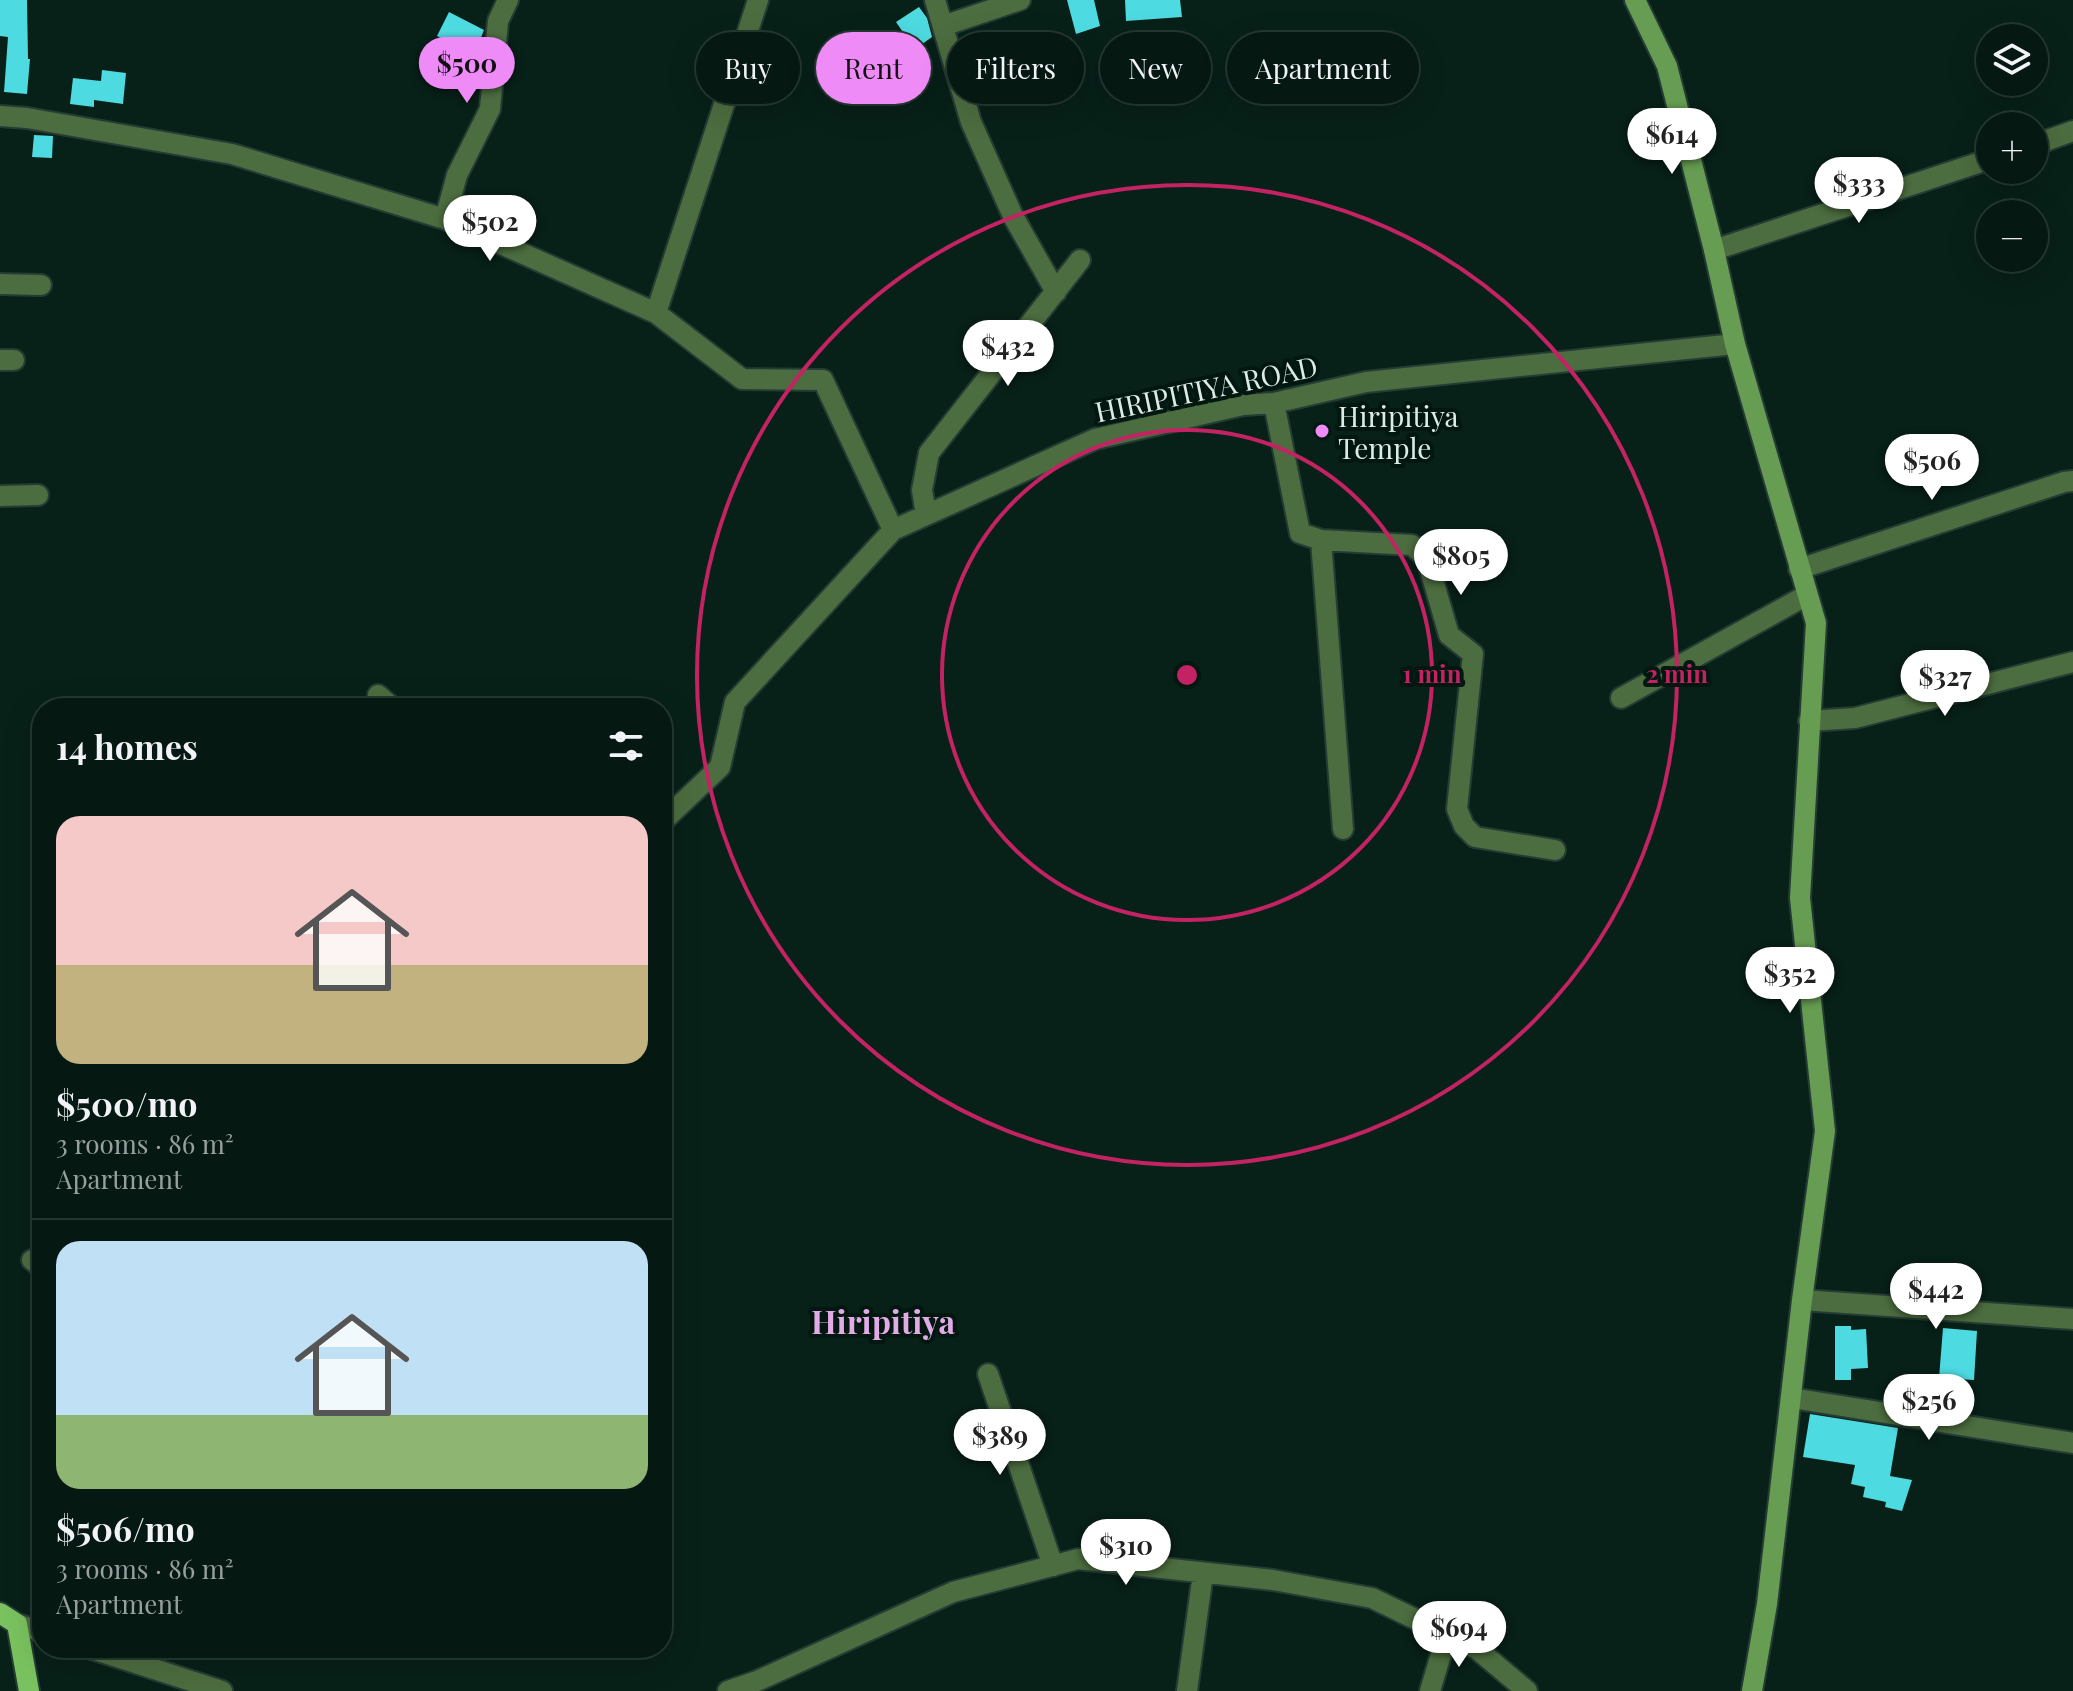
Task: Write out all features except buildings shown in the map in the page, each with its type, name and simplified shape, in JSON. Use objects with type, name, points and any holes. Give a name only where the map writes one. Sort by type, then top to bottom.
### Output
[{"type":"main road","points":[[8,1619],[29,1691]]},
{"type":"street","points":[[445,219],[457,175],[490,109],[498,21],[508,0]]},
{"type":"street","points":[[656,313],[758,0]]},
{"type":"street","points":[[935,0],[971,122],[1013,216],[1056,292]]},
{"type":"street","points":[[943,26],[1020,0]]},
{"type":"street","points":[[1635,0],[1667,66],[1735,344],[1816,623],[1800,898],[1825,1131],[1767,1604],[1752,1691]]},
{"type":"street","points":[[0,116],[232,154],[445,219],[656,313],[742,379],[823,380],[893,530]]},
{"type":"street","points":[[2048,140],[2073,131]]},
{"type":"street","points":[[1714,250],[1976,164]]},
{"type":"street","points":[[926,515],[922,490],[929,453],[1080,260]]},
{"type":"street","points":[[0,284],[41,285]]},
{"type":"street","name":"HIRIPITIYA ROAD","points":[[672,813],[720,767],[735,702],[893,530],[1095,439],[1243,405],[1274,403],[1366,382],[1735,344]]},
{"type":"street","points":[[1274,403],[1300,533],[1321,540],[1412,545],[1427,559],[1449,635],[1473,654],[1457,809],[1464,826],[1475,837],[1555,850]]},
{"type":"street","points":[[1799,569],[2073,481]]},
{"type":"street","points":[[0,496],[38,495]]},
{"type":"street","points":[[1321,540],[1343,829]]},
{"type":"street","points":[[1621,698],[1807,595]]},
{"type":"street","points":[[1809,721],[1855,718],[2073,662]]},
{"type":"street","points":[[1802,1300],[2073,1319]]},
{"type":"street","points":[[988,1374],[1053,1566]]},
{"type":"street","points":[[1792,1398],[2073,1443]]},
{"type":"street","points":[[728,1691],[759,1686],[953,1592],[1078,1559],[1273,1580],[1372,1598],[1477,1649],[1527,1691]]},
{"type":"street","points":[[1187,1691],[1203,1573]]},
{"type":"street","points":[[8,1619],[32,1628]]},
{"type":"street","points":[[1430,1691],[1447,1634]]},
{"type":"street","points":[[136,1658],[222,1691]]},
{"type":"place","name":"Hiripitiya Temple","points":[[1322,431]]},
{"type":"district","name":"Hiripitiya","points":[[883,1320]]}]
